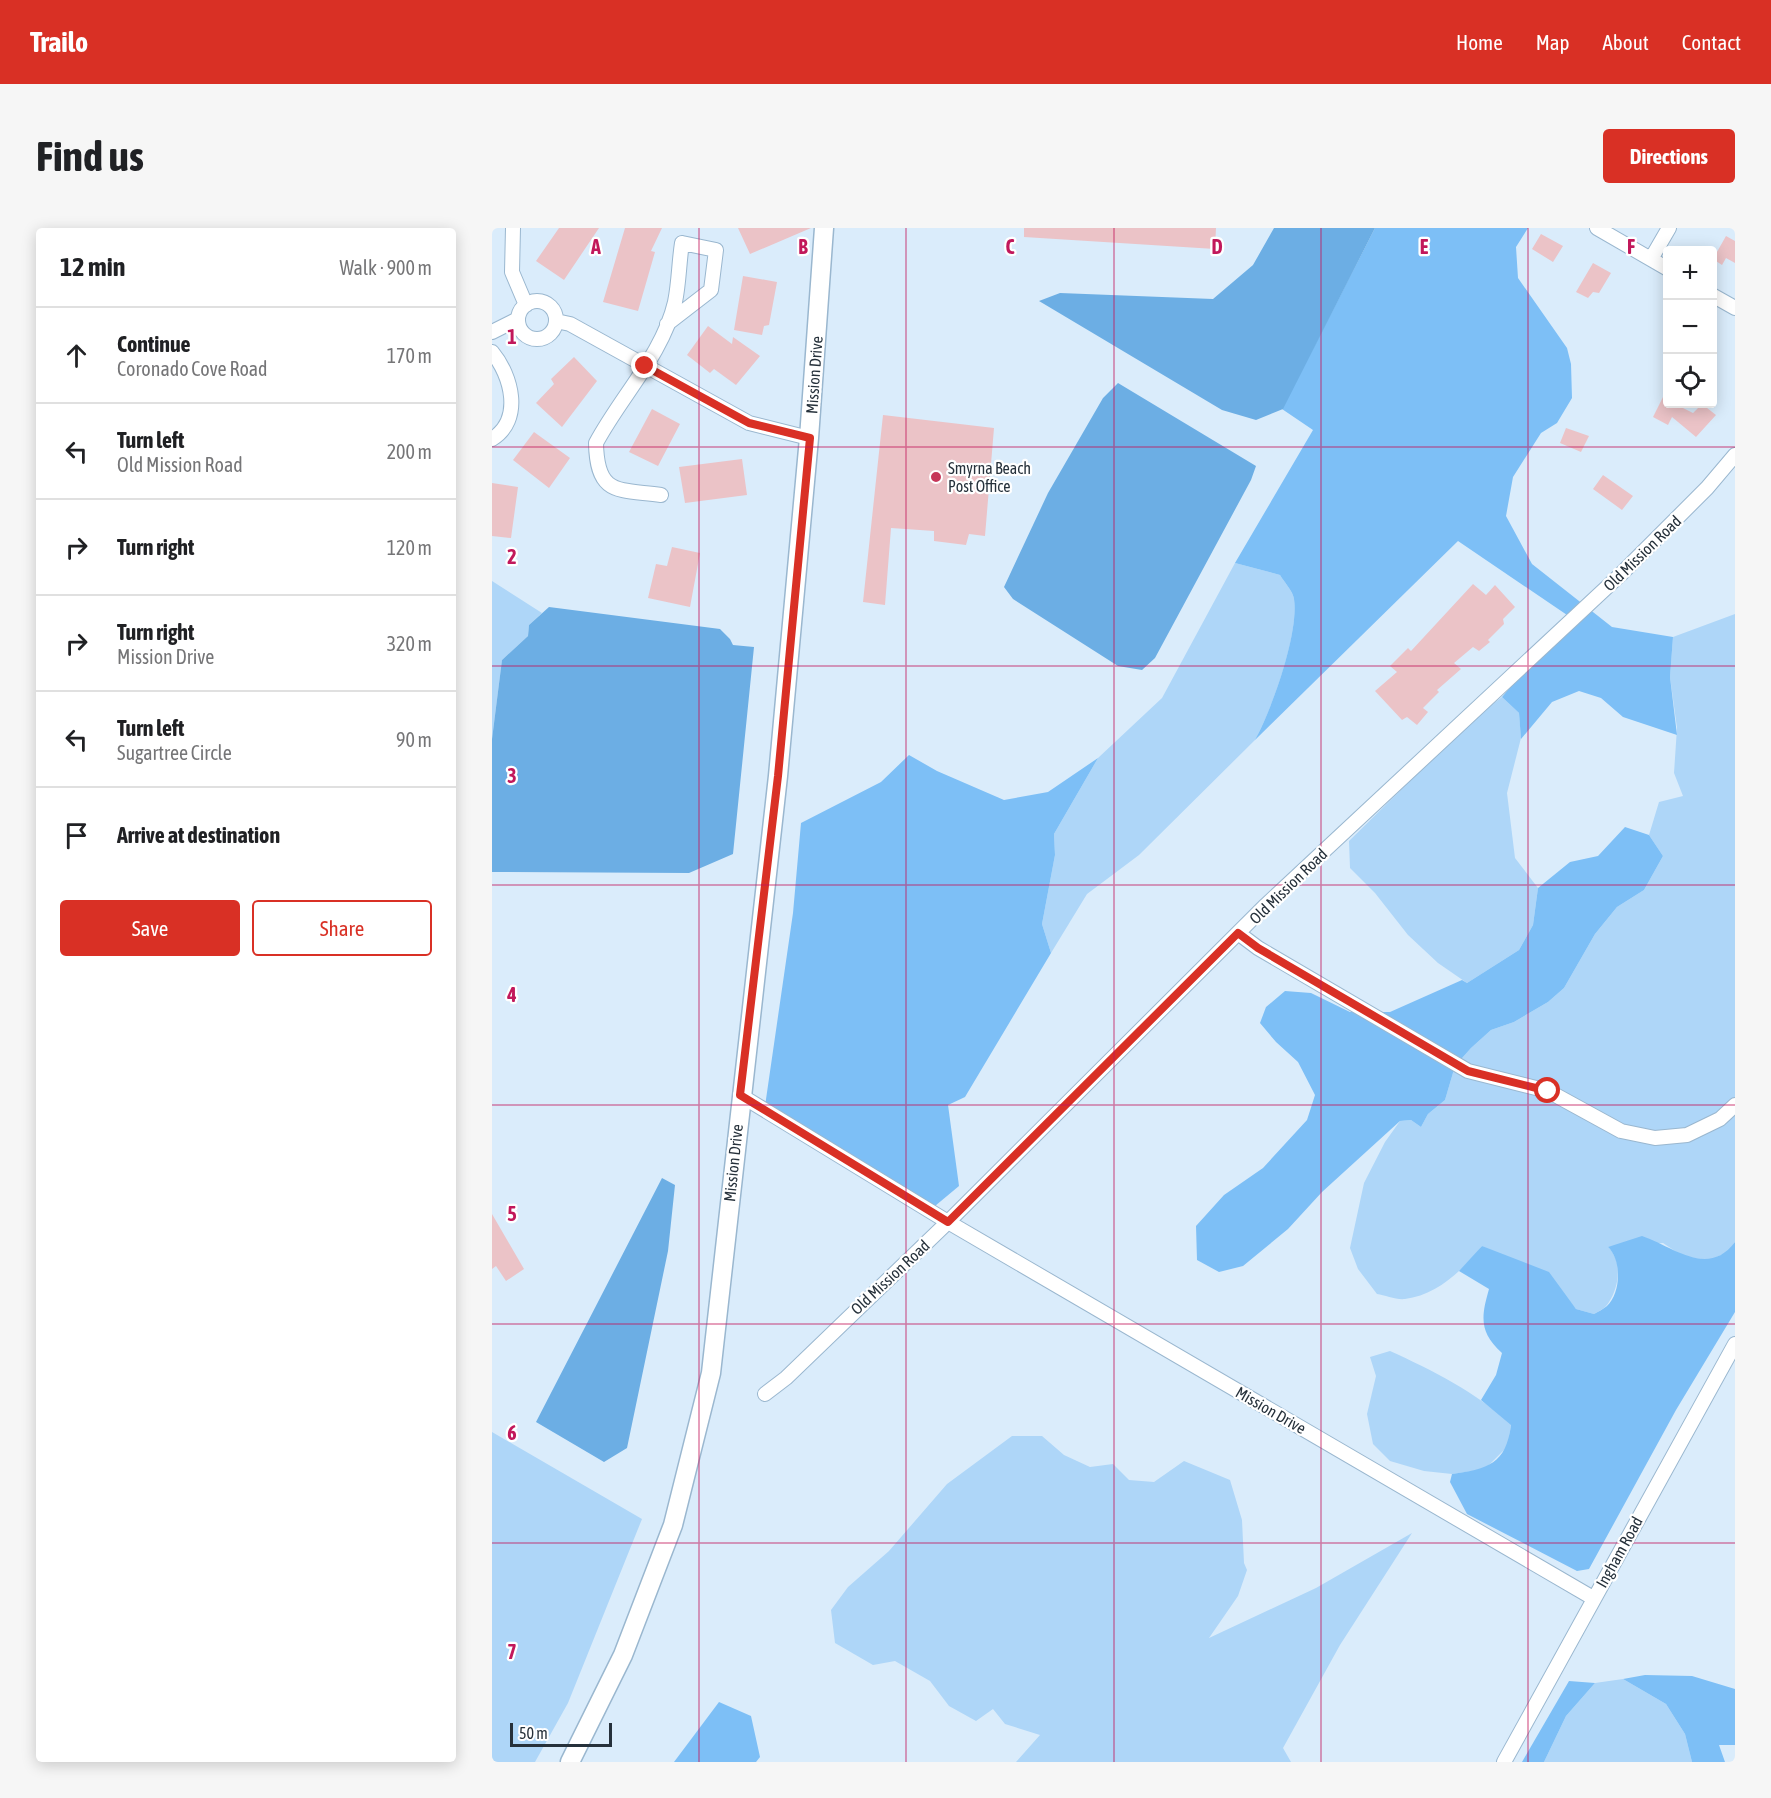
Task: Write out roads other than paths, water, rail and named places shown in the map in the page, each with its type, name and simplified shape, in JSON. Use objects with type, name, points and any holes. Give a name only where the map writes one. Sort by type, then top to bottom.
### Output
[{"type":"street","points":[[513,228],[512,272],[526,305]]},
{"type":"street","name":"Mission Drive","points":[[570,1762],[623,1655],[673,1525],[711,1373],[740,1095],[778,776],[810,438],[824,228]]},
{"type":"street","points":[[1597,228],[1663,266]]},
{"type":"street","points":[[1651,259],[1669,228]]},
{"type":"street","points":[[661,495],[613,489],[604,482],[597,457],[596,443],[645,366],[667,324],[675,302],[682,243],[716,250],[711,290],[667,324]]},
{"type":"street","points":[[1717,297],[1735,308]]},
{"type":"street","points":[[492,333],[518,319],[526,305],[536,301],[546,304],[553,311],[556,321],[550,334],[534,338],[524,334],[518,319]]},
{"type":"street","points":[[556,321],[570,324],[749,423],[810,438]]},
{"type":"street","points":[[492,352],[502,363],[512,406],[507,424],[492,439]]},
{"type":"street","name":"Old Mission Road","points":[[765,1394],[786,1378],[948,1222],[1238,933],[1620,575],[1707,488],[1735,455]]},
{"type":"street","points":[[1238,933],[1258,948],[1468,1071],[1548,1091],[1621,1131],[1654,1138],[1687,1135],[1720,1119],[1735,1105]]},
{"type":"street","name":"Mission Drive","points":[[740,1095],[948,1222],[1593,1598]]},
{"type":"street","name":"Ingham Road","points":[[1504,1762],[1735,1344]]},
{"type":"place","name":"Smyrna Beach Post Office","points":[[936,477]]}]
